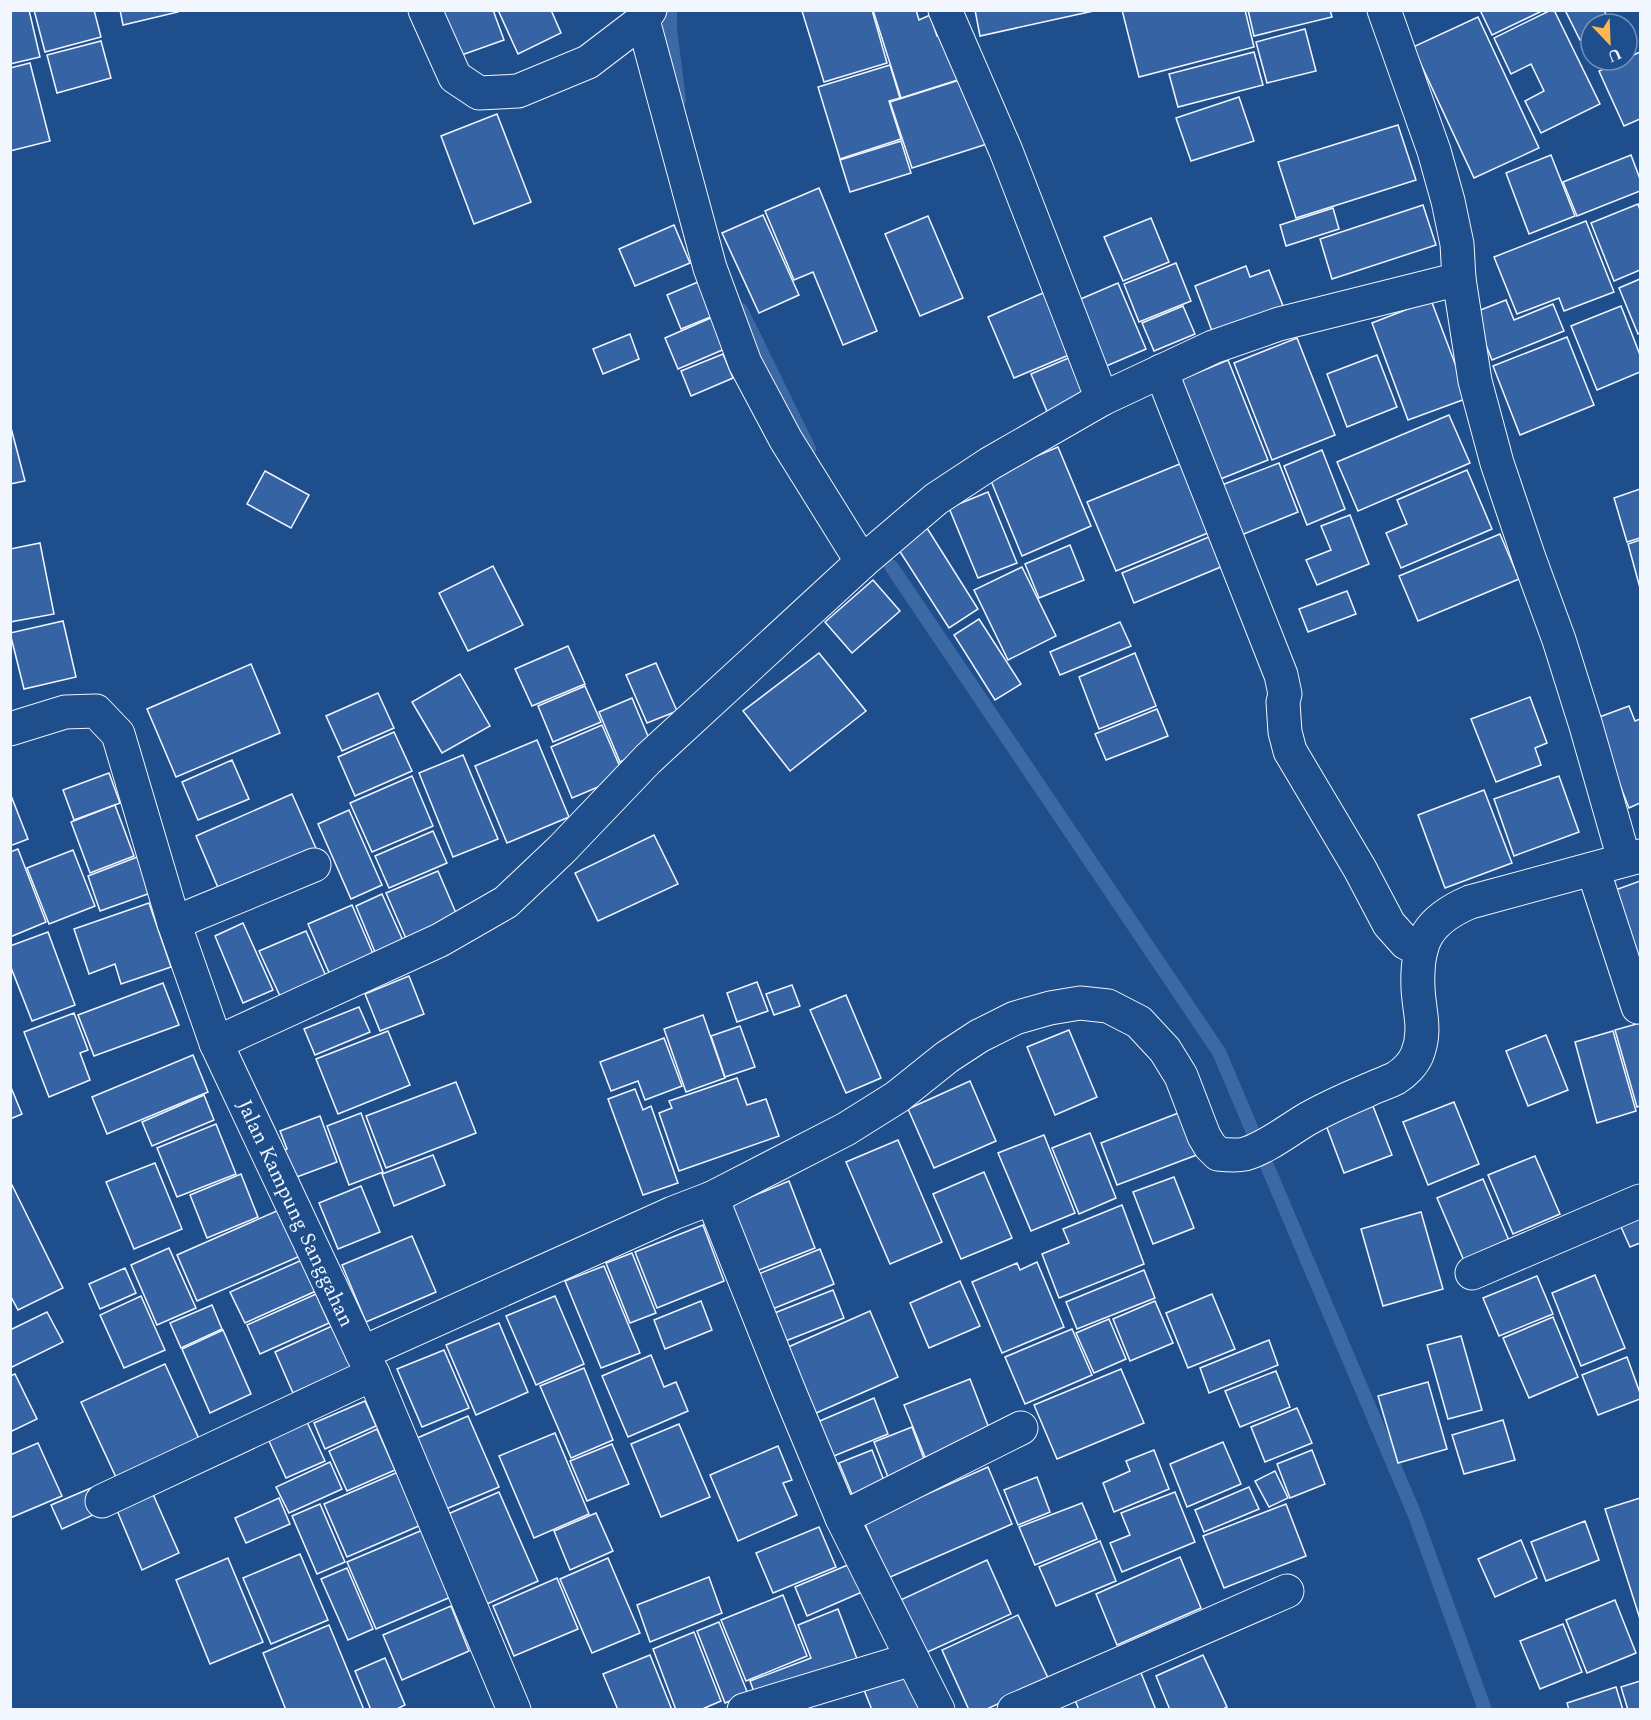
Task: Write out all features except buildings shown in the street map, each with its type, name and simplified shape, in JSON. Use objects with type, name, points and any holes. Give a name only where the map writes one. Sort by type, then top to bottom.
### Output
[{"type":"street","points":[[425,10],[455,77],[479,93],[518,91],[588,62],[646,15],[710,268],[746,363],[786,440],[862,562]]},
{"type":"street","points":[[945,10],[1006,151],[1102,399]]},
{"type":"street","points":[[102,1501],[368,1363],[673,1213],[712,1198],[846,1129],[897,1097],[947,1057],[979,1036],[1015,1018],[1050,1008],[1080,1003],[1108,1006],[1139,1022],[1165,1050],[1181,1076],[1210,1146],[1218,1155],[1245,1154],[1280,1137],[1326,1109],[1397,1077],[1410,1066],[1420,1044],[1423,1023],[1418,988],[1420,950],[1437,920],[1470,902],[1632,858],[1497,463],[1475,381],[1459,279],[1457,244],[1448,201],[1434,151],[1384,10]]},
{"type":"street","points":[[216,1043],[440,940],[506,902],[562,849],[648,759],[862,562],[936,499],[989,464],[1102,399],[1213,347],[1279,324],[1459,279]]},
{"type":"street","points":[[1161,371],[1281,675],[1286,694],[1282,702],[1285,732],[1290,751],[1389,924],[1406,943],[1420,950]]},
{"type":"street","name":"Jalan Kampung Sanggahan","points":[[10,729],[65,712],[96,711],[118,734],[174,923],[216,1043],[368,1363],[514,1710]]},
{"type":"street","points":[[174,923],[314,865]]},
{"type":"street","points":[[1593,869],[1638,1007]]},
{"type":"street","points":[[712,1198],[842,1518],[938,1710]]},
{"type":"street","points":[[1472,1273],[1641,1201]]},
{"type":"street","points":[[842,1518],[1021,1428]]},
{"type":"street","points":[[1014,1710],[1287,1591]]},
{"type":"street","points":[[744,1710],[912,1659]]},
{"type":"waterway","points":[[670,10],[670,29],[679,100]]},
{"type":"waterway","points":[[741,310],[809,449]]},
{"type":"waterway","points":[[891,566],[1219,1052],[1414,1513],[1485,1710]]}]
